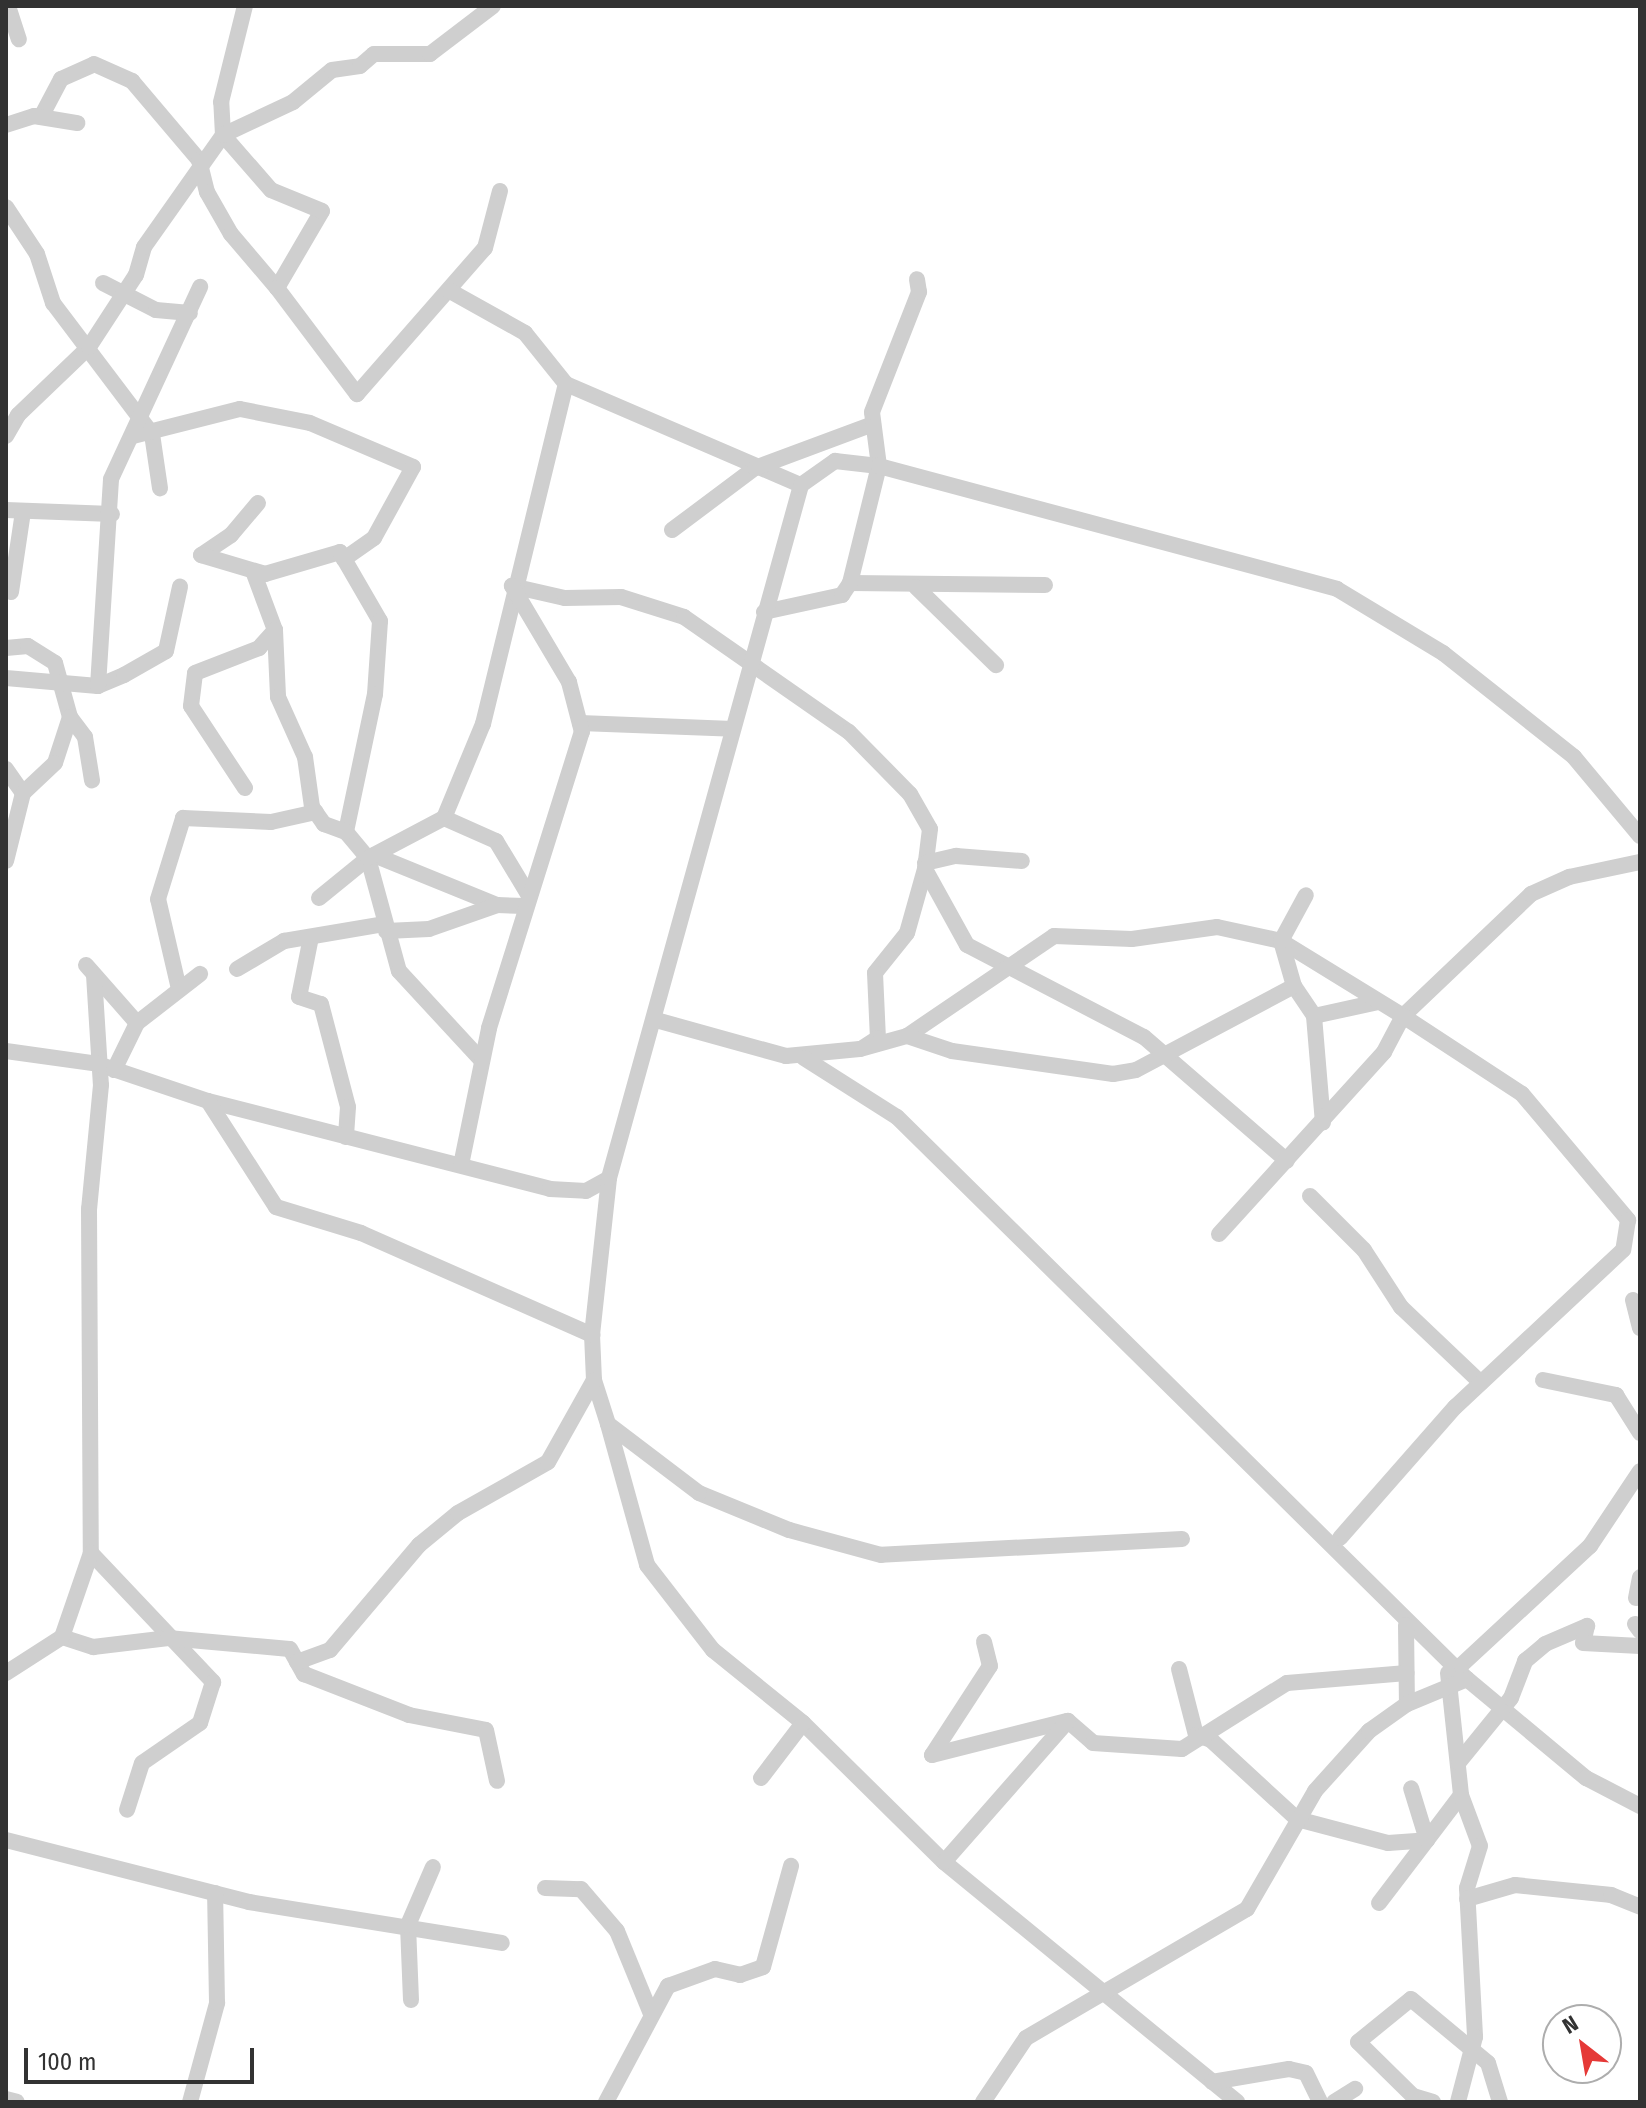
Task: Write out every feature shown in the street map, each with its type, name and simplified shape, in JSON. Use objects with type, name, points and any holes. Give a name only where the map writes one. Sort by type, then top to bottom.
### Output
[{"type":"street","points":[[8,6],[19,39]]},
{"type":"street","points":[[245,6],[221,102],[223,135],[271,190],[322,211],[277,288]]},
{"type":"street","points":[[6,436],[18,415],[89,347],[124,293],[199,160],[223,135],[293,102],[332,70],[360,66],[374,54],[430,54],[493,6]]},
{"type":"street","points":[[41,117],[61,79],[94,64],[132,81],[199,160],[231,234],[277,288],[357,394],[485,248],[500,191]]},
{"type":"street","points":[[6,125],[41,117],[77,123]]},
{"type":"street","points":[[6,207],[37,254],[53,303],[152,434],[160,488]]},
{"type":"street","points":[[764,612],[842,595],[850,583],[879,466],[873,424],[919,292],[917,279]]},
{"type":"street","points":[[103,283],[156,310],[190,313]]},
{"type":"street","points":[[98,686],[112,514],[111,479],[142,418],[200,287]]},
{"type":"street","points":[[450,291],[525,333],[566,384],[755,468],[801,485]]},
{"type":"street","points":[[319,898],[371,856],[444,818],[483,724],[512,586],[566,384]]},
{"type":"street","points":[[133,436],[152,434],[240,409],[310,423],[413,467],[374,538],[344,559]]},
{"type":"street","points":[[672,530],[755,468],[873,424]]},
{"type":"street","points":[[1237,2102],[1108,1990],[944,1862],[803,1723],[731,1670],[661,1589],[638,1543],[594,1380],[592,1335],[609,1178],[656,1020],[764,612],[801,485],[835,461],[879,466],[1337,589],[1443,653],[1574,757],[1640,836]]},
{"type":"street","points":[[258,503],[201,555],[253,571],[340,552],[380,621],[375,694],[346,832]]},
{"type":"street","points":[[11,592],[15,511],[112,514]]},
{"type":"street","points":[[253,571],[275,630],[278,697],[305,757],[316,812],[346,832],[371,856],[497,905]]},
{"type":"street","points":[[850,583],[916,587],[1045,585]]},
{"type":"street","points":[[512,586],[565,598],[621,597],[684,617],[726,639],[751,669],[849,732],[910,794],[930,829],[925,866],[907,933],[875,973],[878,1038],[860,1049]]},
{"type":"street","points":[[461,1165],[481,1060],[527,900],[577,762],[580,723],[569,682],[512,586]]},
{"type":"street","points":[[6,678],[98,686],[166,651],[180,587]]},
{"type":"street","points":[[916,587],[996,665]]},
{"type":"street","points":[[245,788],[191,706],[195,673],[259,648],[275,630]]},
{"type":"street","points":[[6,648],[28,646],[47,656],[63,681],[70,717],[85,737],[92,780]]},
{"type":"street","points":[[6,861],[23,793],[55,763],[70,717]]},
{"type":"street","points":[[580,723],[733,729]]},
{"type":"street","points":[[6,769],[23,793]]},
{"type":"street","points":[[179,989],[158,899],[183,818],[271,822],[316,812]]},
{"type":"street","points":[[444,818],[496,841],[527,900]]},
{"type":"street","points":[[371,856],[385,927],[402,976],[481,1060]]},
{"type":"street","points":[[925,866],[956,856],[1022,861]]},
{"type":"street","points":[[1219,1234],[1323,1123],[1384,1052],[1403,1016],[1531,894],[1569,877],[1640,862]]},
{"type":"street","points":[[925,866],[967,945],[1008,964],[1161,1051],[1287,1161]]},
{"type":"street","points":[[1306,895],[1281,941],[1294,986],[1314,1016],[1323,1123]]},
{"type":"street","points":[[237,969],[284,941],[385,927],[429,929],[497,905],[527,900]]},
{"type":"street","points":[[804,1058],[860,1049],[907,1036],[1008,964],[1060,935],[1132,939],[1217,927],[1281,941],[1403,1016],[1531,1103],[1623,1211],[1635,1233],[1481,1383],[1340,1538]]},
{"type":"street","points":[[311,937],[299,997],[321,1004],[348,1107],[346,1137]]},
{"type":"street","points":[[6,1673],[62,1637],[91,1553],[89,1209],[106,1067],[90,970],[137,1023]]},
{"type":"street","points":[[106,1067],[137,1023],[200,974]]},
{"type":"street","points":[[907,1036],[952,1051],[1123,1075],[1161,1051],[1294,986]]},
{"type":"street","points":[[1314,1016],[1378,1002]]},
{"type":"street","points":[[656,1020],[804,1058],[897,1117],[1454,1673],[1502,1708],[1586,1778],[1640,1806]]},
{"type":"street","points":[[6,1051],[106,1067],[208,1101],[550,1189],[586,1191],[609,1178]]},
{"type":"street","points":[[208,1101],[276,1207],[361,1233],[592,1335]]},
{"type":"street","points":[[1310,1196],[1364,1250],[1401,1307],[1481,1383]]},
{"type":"street","points":[[1633,1300],[1640,1328]]},
{"type":"street","points":[[297,1662],[330,1650],[419,1545],[458,1513],[548,1462],[594,1380]]},
{"type":"street","points":[[1543,1380],[1616,1395],[1640,1433]]},
{"type":"street","points":[[608,1424],[699,1493],[789,1530],[881,1555],[1182,1539]]},
{"type":"street","points":[[985,2101],[1026,2038],[1247,1909],[1297,1819],[1369,1731],[1454,1673],[1590,1546],[1640,1471]]},
{"type":"street","points":[[91,1553],[168,1638],[213,1682],[200,1723],[142,1763],[127,1810]]},
{"type":"street","points":[[1636,1598],[1640,1577]]},
{"type":"street","points":[[1406,1625],[1407,1704]]},
{"type":"street","points":[[1459,1762],[1502,1708],[1525,1661],[1575,1629],[1589,1628],[1583,1643],[1640,1646]]},
{"type":"street","points":[[62,1637],[93,1647],[168,1638],[290,1649],[304,1674],[409,1715],[486,1730],[497,1781]]},
{"type":"street","points":[[984,1642],[990,1666],[932,1755],[1068,1721]]},
{"type":"street","points":[[1179,1669],[1196,1735]]},
{"type":"street","points":[[1068,1721],[1093,1743],[1139,1750],[1182,1749],[1196,1735],[1287,1683],[1407,1673]]},
{"type":"street","points":[[1454,1673],[1461,1795],[1480,1846],[1467,1899],[1474,2047],[1458,2102]]},
{"type":"street","points":[[944,1862],[1068,1721]]},
{"type":"street","points":[[761,1778],[803,1723]]},
{"type":"street","points":[[1196,1735],[1211,1740],[1297,1819],[1388,1843],[1427,1840]]},
{"type":"street","points":[[1411,1788],[1427,1840]]},
{"type":"street","points":[[1379,1903],[1461,1795]]},
{"type":"street","points":[[6,1840],[215,1893],[502,1943]]},
{"type":"street","points":[[639,1981],[668,1986],[715,1969],[740,1975],[763,1967],[791,1866]]},
{"type":"street","points":[[411,2000],[408,1925],[433,1867]]},
{"type":"street","points":[[1467,1899],[1515,1885],[1611,1895],[1640,1907]]},
{"type":"street","points":[[545,1888],[581,1889],[627,1944],[651,2014]]},
{"type":"street","points":[[190,2102],[217,2003],[215,1893]]},
{"type":"street","points":[[606,2102],[668,1986]]},
{"type":"street","points":[[1433,2102],[1413,2096],[1358,2042],[1411,1999],[1474,2047],[1488,2063],[1500,2102]]},
{"type":"street","points":[[1212,2082],[1289,2069],[1306,2073],[1320,2102]]},
{"type":"street","points":[[1334,2102],[1355,2089]]},
{"type":"street","points":[[6,2099],[17,2102]]}]
